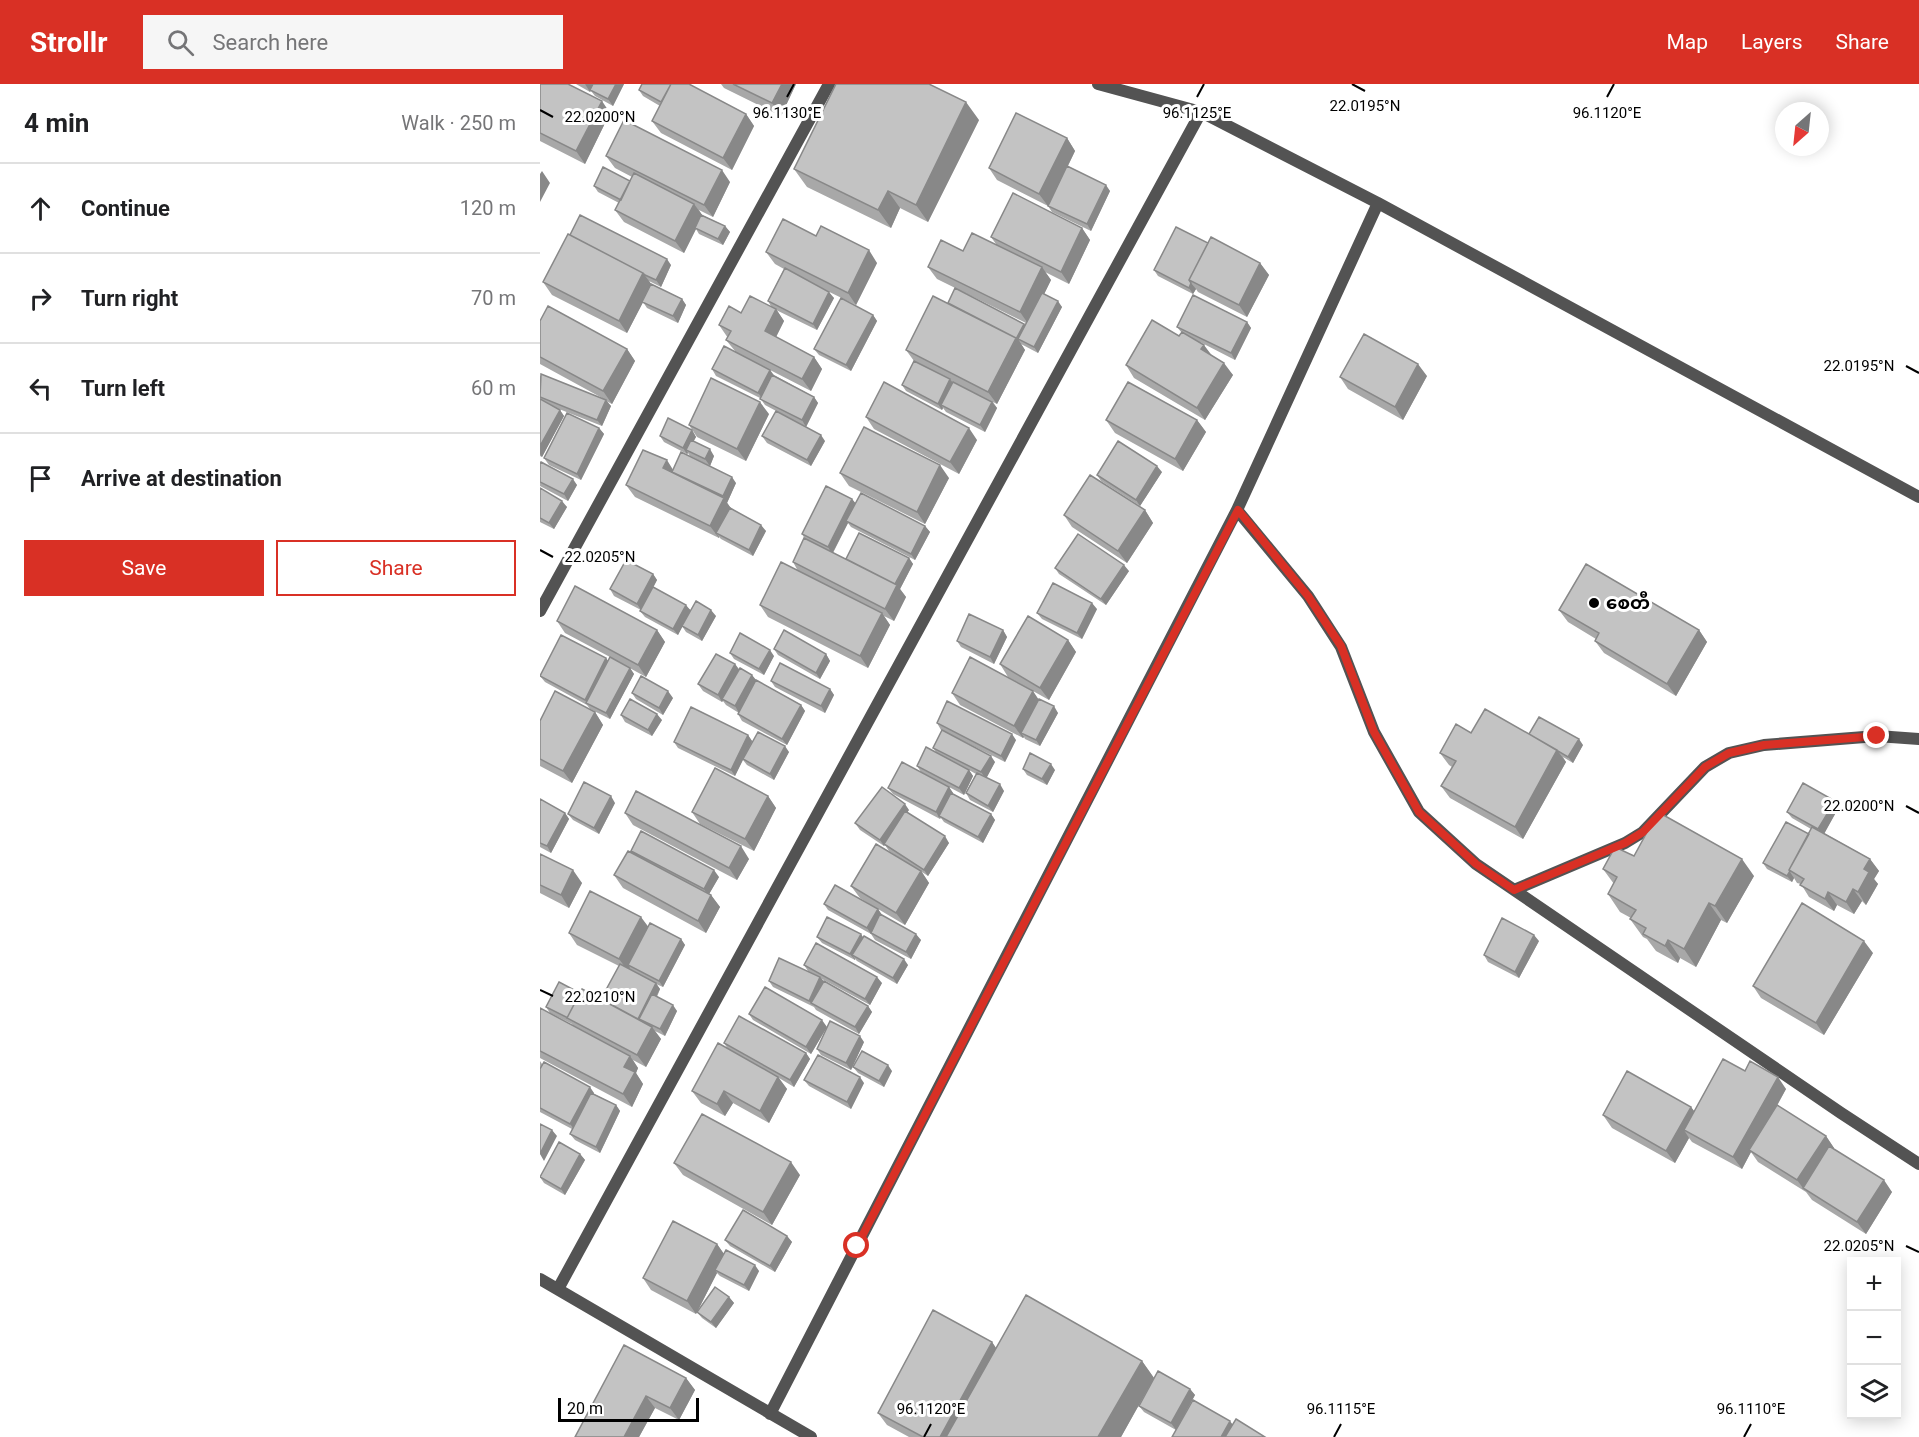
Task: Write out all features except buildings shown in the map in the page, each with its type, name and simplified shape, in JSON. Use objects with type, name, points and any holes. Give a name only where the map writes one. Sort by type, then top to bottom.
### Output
[{"type":"street","points":[[540,611],[829,84]]},
{"type":"street","points":[[1098,84],[1201,112],[1378,203],[1919,497]]},
{"type":"street","points":[[558,1289],[1201,112]]},
{"type":"street","points":[[770,1414],[1238,510],[1378,203]]},
{"type":"street","points":[[1238,510],[1308,596],[1341,646],[1374,732],[1419,812],[1476,864],[1919,1164]]},
{"type":"street","points":[[1514,890],[1625,843],[1643,832],[1705,767],[1729,753],[1764,745],[1877,736],[1919,739]]},
{"type":"street","points":[[540,1279],[811,1437]]},
{"type":"place","name":"စေတီ","points":[[1594,603]]},
{"type":"route","points":[[857,1246],[1238,510],[1308,596],[1341,646],[1374,732],[1419,812],[1476,864],[1514,890],[1625,843],[1643,832],[1705,767],[1729,753],[1764,745],[1877,736]]}]
